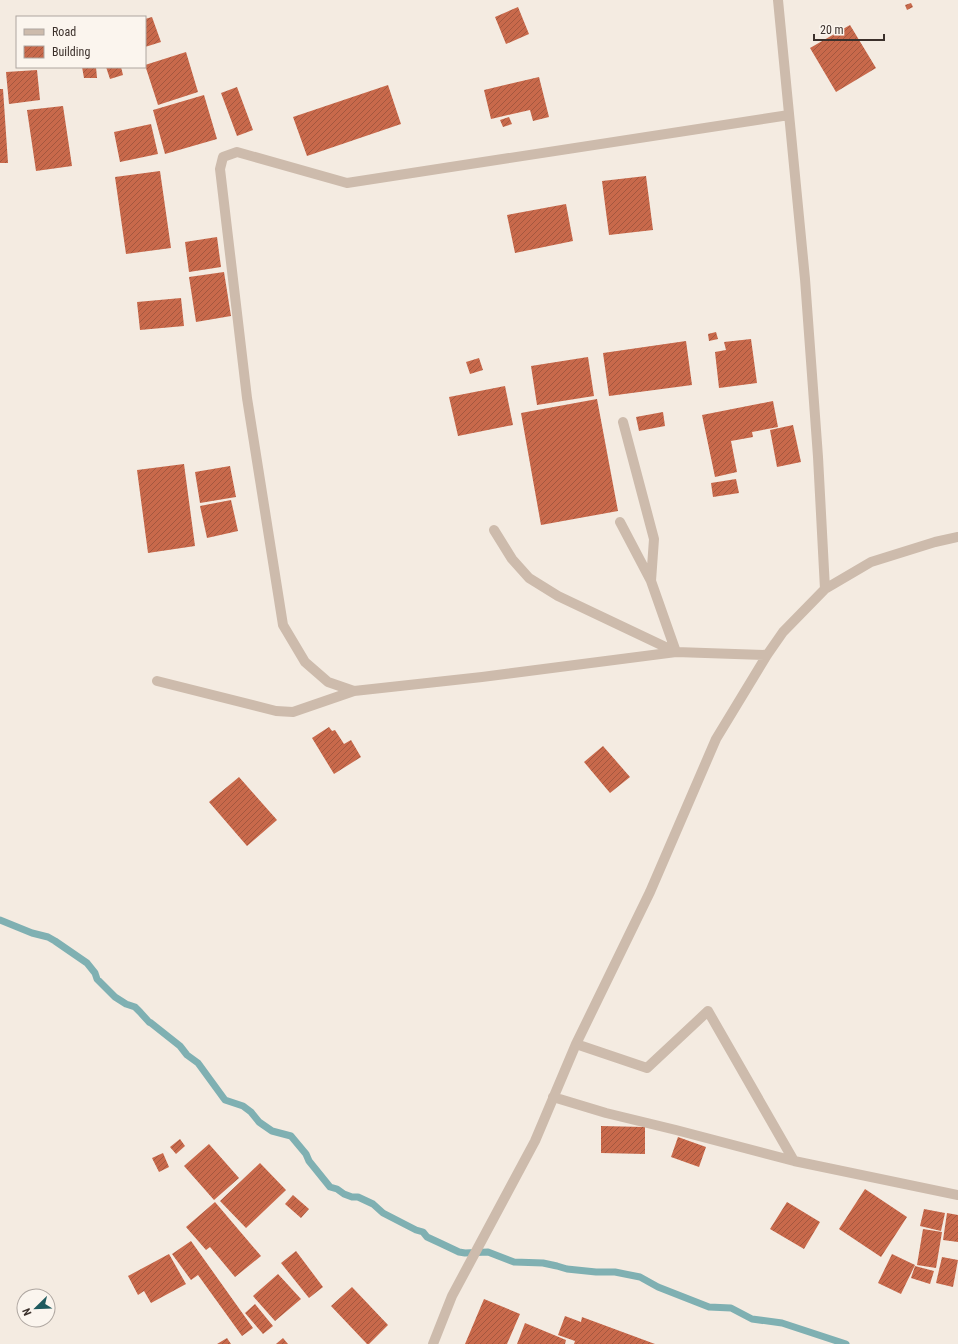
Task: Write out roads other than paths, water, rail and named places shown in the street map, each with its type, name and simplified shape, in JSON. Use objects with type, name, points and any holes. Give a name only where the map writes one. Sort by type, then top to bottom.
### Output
[{"type":"street","points":[[778,0],[805,279],[818,457],[825,589]]},
{"type":"street","points":[[354,691],[328,682],[305,662],[283,625],[247,398],[220,169],[223,157],[237,152],[347,183],[789,115]]},
{"type":"street","points":[[623,422],[654,539],[651,581]]},
{"type":"street","points":[[620,522],[651,581],[676,652]]},
{"type":"street","points":[[494,530],[512,559],[529,578],[558,596],[676,652]]},
{"type":"street","points":[[433,1344],[452,1296],[482,1242],[534,1141],[576,1044],[650,892],[716,739],[767,654],[783,632],[825,589],[871,562],[935,542],[958,537]]},
{"type":"street","points":[[157,681],[276,711],[293,712],[354,691],[482,677],[676,652],[767,654]]},
{"type":"street","points":[[576,1044],[647,1068],[708,1011],[794,1161]]},
{"type":"street","points":[[553,1097],[606,1113],[794,1161],[958,1195]]},
{"type":"waterway","points":[[0,920],[32,933],[48,937],[87,963],[95,973],[97,979],[115,997],[126,1004],[135,1007],[149,1022],[180,1046],[187,1055],[198,1063],[225,1100],[243,1106],[251,1112],[259,1122],[272,1131],[291,1136],[330,1187],[337,1189],[344,1194],[352,1197],[358,1197],[373,1204],[383,1213],[423,1232],[427,1237],[459,1252],[488,1252],[514,1262],[543,1263],[567,1269],[615,1272],[640,1277],[658,1287],[709,1307],[731,1308],[752,1319],[782,1323],[846,1344]]}]
